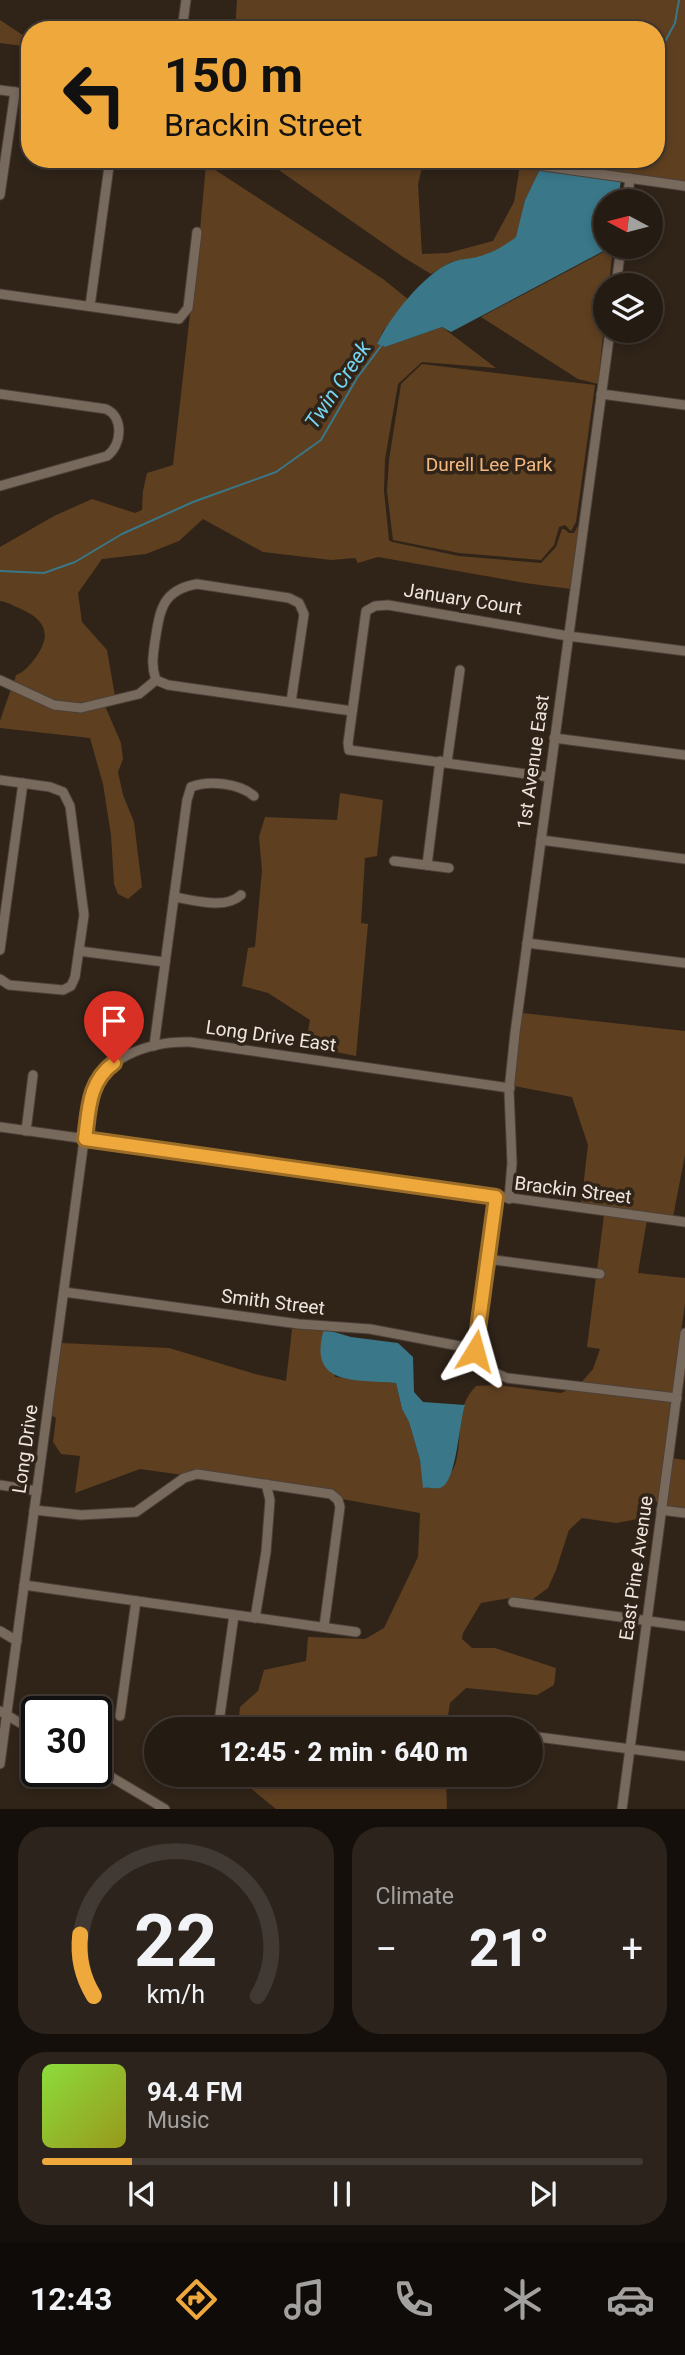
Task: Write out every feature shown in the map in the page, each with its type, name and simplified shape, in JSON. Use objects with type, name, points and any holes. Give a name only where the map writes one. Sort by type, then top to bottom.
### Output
[{"type":"street","points":[[183,21],[186,0]]},
{"type":"street","points":[[0,90],[21,93]]},
{"type":"street","points":[[0,195],[15,92]]},
{"type":"street","points":[[90,306],[109,168]]},
{"type":"street","points":[[558,168],[685,186]]},
{"type":"street","points":[[629,189],[630,178]]},
{"type":"street","points":[[0,295],[174,319],[183,316],[188,308],[197,232]]},
{"type":"street","name":"1st Avenue East","points":[[509,1199],[512,1163],[510,1088],[554,738],[608,343]]},
{"type":"street","points":[[0,394],[109,410],[117,417],[119,425],[116,445],[107,456],[0,486]]},
{"type":"street","points":[[601,394],[685,405]]},
{"type":"street","points":[[156,680],[152,667],[159,612],[165,601],[183,587],[197,584],[289,598],[299,603],[304,614],[291,702]]},
{"type":"street","name":"January Court","points":[[443,762],[349,750],[366,611],[375,606],[388,605],[568,636]]},
{"type":"street","points":[[568,636],[685,651]]},
{"type":"street","points":[[427,865],[460,670]]},
{"type":"street","points":[[0,680],[54,705],[81,708],[139,694],[156,680]]},
{"type":"street","points":[[156,680],[168,685],[352,711]]},
{"type":"street","points":[[554,738],[685,755]]},
{"type":"street","points":[[443,762],[549,777]]},
{"type":"street","points":[[0,780],[50,787],[63,792],[70,806],[84,915],[75,977],[71,986],[63,990],[9,985],[0,979]]},
{"type":"street","points":[[0,950],[23,783]]},
{"type":"street","points":[[154,1046],[187,800],[191,787],[201,783],[238,786],[254,796]]},
{"type":"street","points":[[541,840],[685,859]]},
{"type":"street","points":[[394,861],[449,868]]},
{"type":"street","points":[[174,897],[223,903],[235,900],[241,895]]},
{"type":"street","points":[[527,943],[685,963]]},
{"type":"street","points":[[79,951],[164,962]]},
{"type":"street","name":"Long Drive East","points":[[85,1139],[91,1094],[100,1075],[123,1058],[154,1046],[183,1042],[510,1088]]},
{"type":"street","points":[[26,1131],[33,1074]]},
{"type":"street","name":"Brackin Street","points":[[0,1127],[685,1222]]},
{"type":"street","name":"Long Drive","points":[[0,1763],[3,1713],[17,1641],[85,1139]]},
{"type":"street","points":[[496,1197],[475,1351],[489,1370],[503,1377],[677,1398]]},
{"type":"street","points":[[488,1259],[600,1274]]},
{"type":"street","name":"Smith Street","points":[[64,1292],[299,1324],[378,1330],[475,1351]]},
{"type":"street","name":"East Pine Avenue","points":[[622,1809],[685,1333]]},
{"type":"street","points":[[34,1510],[87,1515],[136,1512],[184,1478],[197,1474],[329,1493],[335,1496],[340,1504],[324,1627]]},
{"type":"street","points":[[255,1618],[266,1552],[270,1500],[266,1484]]},
{"type":"street","points":[[0,1485],[37,1492]]},
{"type":"street","points":[[661,1510],[685,1513]]},
{"type":"street","points":[[24,1585],[356,1632]]},
{"type":"street","points":[[120,1716],[136,1601]]},
{"type":"street","points":[[513,1602],[685,1626]]},
{"type":"street","points":[[220,1717],[234,1615]]},
{"type":"street","points":[[0,1631],[17,1641]]},
{"type":"street","points":[[3,1713],[21,1724]]},
{"type":"street","points":[[543,1738],[685,1756]]},
{"type":"street","points":[[112,1778],[165,1809]]},
{"type":"green space","points":[[237,0],[685,0],[685,182],[584,168],[665,168],[665,21],[236,21]]},
{"type":"green space","points":[[0,20],[21,34],[21,46],[0,43]]},
{"type":"green space","points":[[206,168],[212,168],[383,279],[409,300],[383,331],[377,344],[385,347],[442,327],[496,368],[422,362],[398,384],[385,459],[384,491],[389,540],[459,556],[541,563],[556,547],[562,529],[574,533],[579,524],[571,589],[378,557],[358,563],[355,558],[331,560],[263,552],[203,519],[179,541],[146,554],[102,559],[78,593],[82,622],[107,650],[115,696],[81,704],[55,702],[14,683],[16,675],[28,667],[39,652],[45,637],[42,624],[37,619],[11,604],[0,601],[0,547],[54,516],[92,499],[135,513],[142,510],[147,473],[173,465],[193,307]]},
{"type":"green space","points":[[276,168],[422,168],[418,184],[422,254],[448,253],[493,241],[514,202],[520,168],[540,169],[525,200],[517,237],[499,250],[451,262],[431,274]]},
{"type":"green space","points":[[593,258],[612,259],[610,273],[593,273],[593,343],[602,343],[598,384],[578,379],[481,317]]},
{"type":"green space","name":"Durell Lee Park","points":[[422,364],[595,385],[576,522],[571,531],[565,525],[559,527],[554,545],[541,560],[459,553],[393,540],[387,491],[401,384]]},
{"type":"green space","points":[[11,689],[54,708],[105,706],[121,743],[123,759],[118,772],[123,795],[134,822],[142,887],[128,899],[118,894],[114,884],[111,835],[103,784],[90,738],[0,728]]},
{"type":"green space","points":[[340,793],[383,800],[377,856],[365,858],[361,923],[368,924],[356,1056],[305,1046],[310,1020],[268,993],[242,986],[248,948],[255,947],[262,870],[259,837],[265,817],[337,820]]},
{"type":"green space","points":[[522,1013],[685,1031],[685,1155],[673,1217],[581,1205],[588,1145],[572,1097],[514,1086]]},
{"type":"green space","points":[[604,1215],[647,1220],[638,1273],[685,1278],[685,1303],[673,1394],[580,1384],[593,1369],[600,1349],[587,1347],[596,1277],[604,1277],[605,1271],[597,1270]]},
{"type":"green space","points":[[292,1329],[324,1329],[335,1377],[396,1383],[420,1460],[424,1488],[440,1488],[454,1468],[464,1404],[476,1386],[497,1385],[561,1393],[570,1389],[672,1401],[659,1502],[655,1502],[649,1517],[616,1523],[582,1518],[569,1530],[548,1588],[533,1599],[510,1598],[481,1603],[463,1633],[462,1639],[472,1648],[495,1648],[556,1668],[554,1685],[537,1695],[466,1688],[450,1703],[448,1717],[239,1717],[240,1707],[258,1691],[264,1670],[306,1661],[308,1637],[365,1639],[384,1628],[418,1557],[420,1513],[342,1499],[268,1480],[183,1475],[140,1469],[75,1493],[80,1456],[61,1454],[53,1442],[56,1418],[51,1415],[61,1343],[169,1348],[286,1381]]},
{"type":"green space","points":[[672,1458],[685,1460],[685,1509],[666,1506]]},
{"type":"green space","points":[[249,1787],[446,1787],[447,1809],[276,1809]]},
{"type":"water","points":[[540,169],[621,180],[620,189],[593,189],[593,257],[451,332],[442,327],[385,347],[377,344],[399,310],[429,277],[450,263],[488,253],[516,237],[525,200]]},
{"type":"water","points":[[324,1329],[351,1337],[398,1343],[413,1357],[414,1392],[423,1402],[465,1405],[454,1464],[446,1484],[440,1488],[423,1488],[420,1460],[396,1383],[351,1379],[328,1371],[322,1361]]},
{"type":"waterway","name":"Twin Creek","points":[[665,41],[675,23],[679,0]]},
{"type":"waterway","name":"Twin Creek","points":[[0,571],[44,573],[75,562],[122,534],[193,502],[276,472],[321,440],[357,378],[381,346]]},
{"type":"route","points":[[114,1063],[100,1075],[93,1087],[85,1139],[496,1197],[475,1351]]}]
